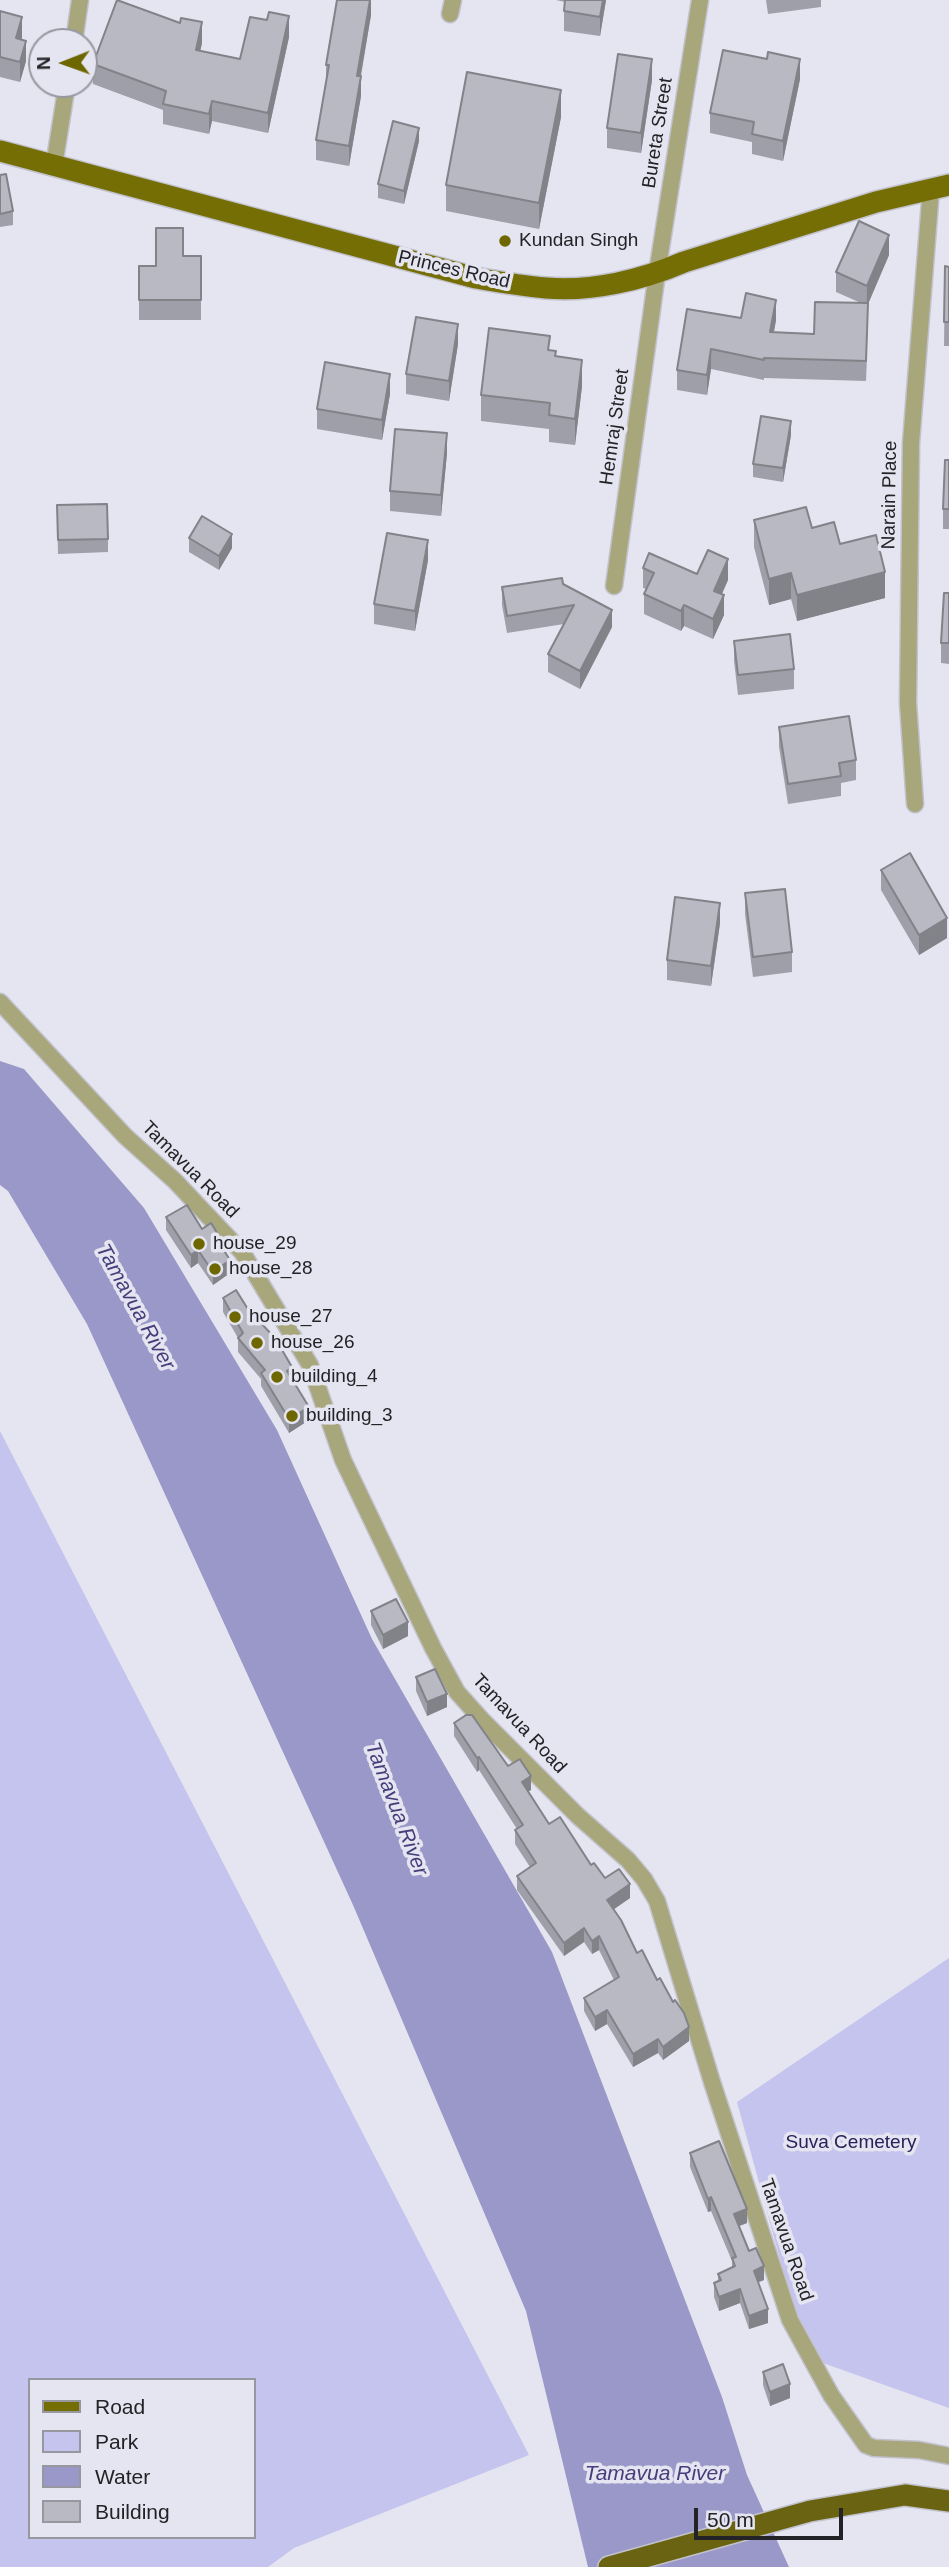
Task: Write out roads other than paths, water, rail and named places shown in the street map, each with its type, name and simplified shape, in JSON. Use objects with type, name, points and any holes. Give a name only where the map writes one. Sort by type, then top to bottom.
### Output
[{"type":"highway","points":[[609,2567],[810,2511],[905,2495],[949,2501]]},
{"type":"main road","name":"Princes Road","points":[[0,151],[475,278],[548,288],[598,286],[657,273],[684,262],[876,202],[940,187]]},
{"type":"street","points":[[76,28],[80,0]]},
{"type":"street","name":"Bureta Street","points":[[657,273],[700,0]]},
{"type":"street","points":[[54,166],[65,98]]},
{"type":"street","name":"Narain Place","points":[[915,804],[908,703],[911,443],[940,187]]},
{"type":"street","name":"Hemraj Street","points":[[614,586],[657,273]]},
{"type":"street","name":"Tamavua Road","points":[[0,1002],[125,1136],[175,1181],[242,1252],[310,1365],[343,1460],[433,1648],[457,1692],[523,1762],[628,1860],[657,1900],[712,2082],[790,2320],[831,2395],[860,2440],[874,2448],[919,2450],[949,2456]]},
{"type":"water","name":"Tamavua River","points":[[0,1061],[24,1069],[144,1208],[277,1430],[372,1639],[552,1952],[722,2397],[747,2475],[789,2567],[588,2567],[526,2311],[353,1905],[87,1324],[8,1191],[0,1185]]},
{"type":"place","name":"Kundan Singh","points":[[505,241]]},
{"type":"place","name":"house_29","points":[[199,1244]]},
{"type":"place","name":"house_28","points":[[215,1269]]},
{"type":"place","name":"house_27","points":[[235,1317]]},
{"type":"place","name":"house_26","points":[[257,1343]]},
{"type":"place","name":"building_4","points":[[277,1377]]},
{"type":"place","name":"building_3","points":[[292,1416]]},
{"type":"park label","name":"Suva Cemetery","points":[[851,2143]]}]
